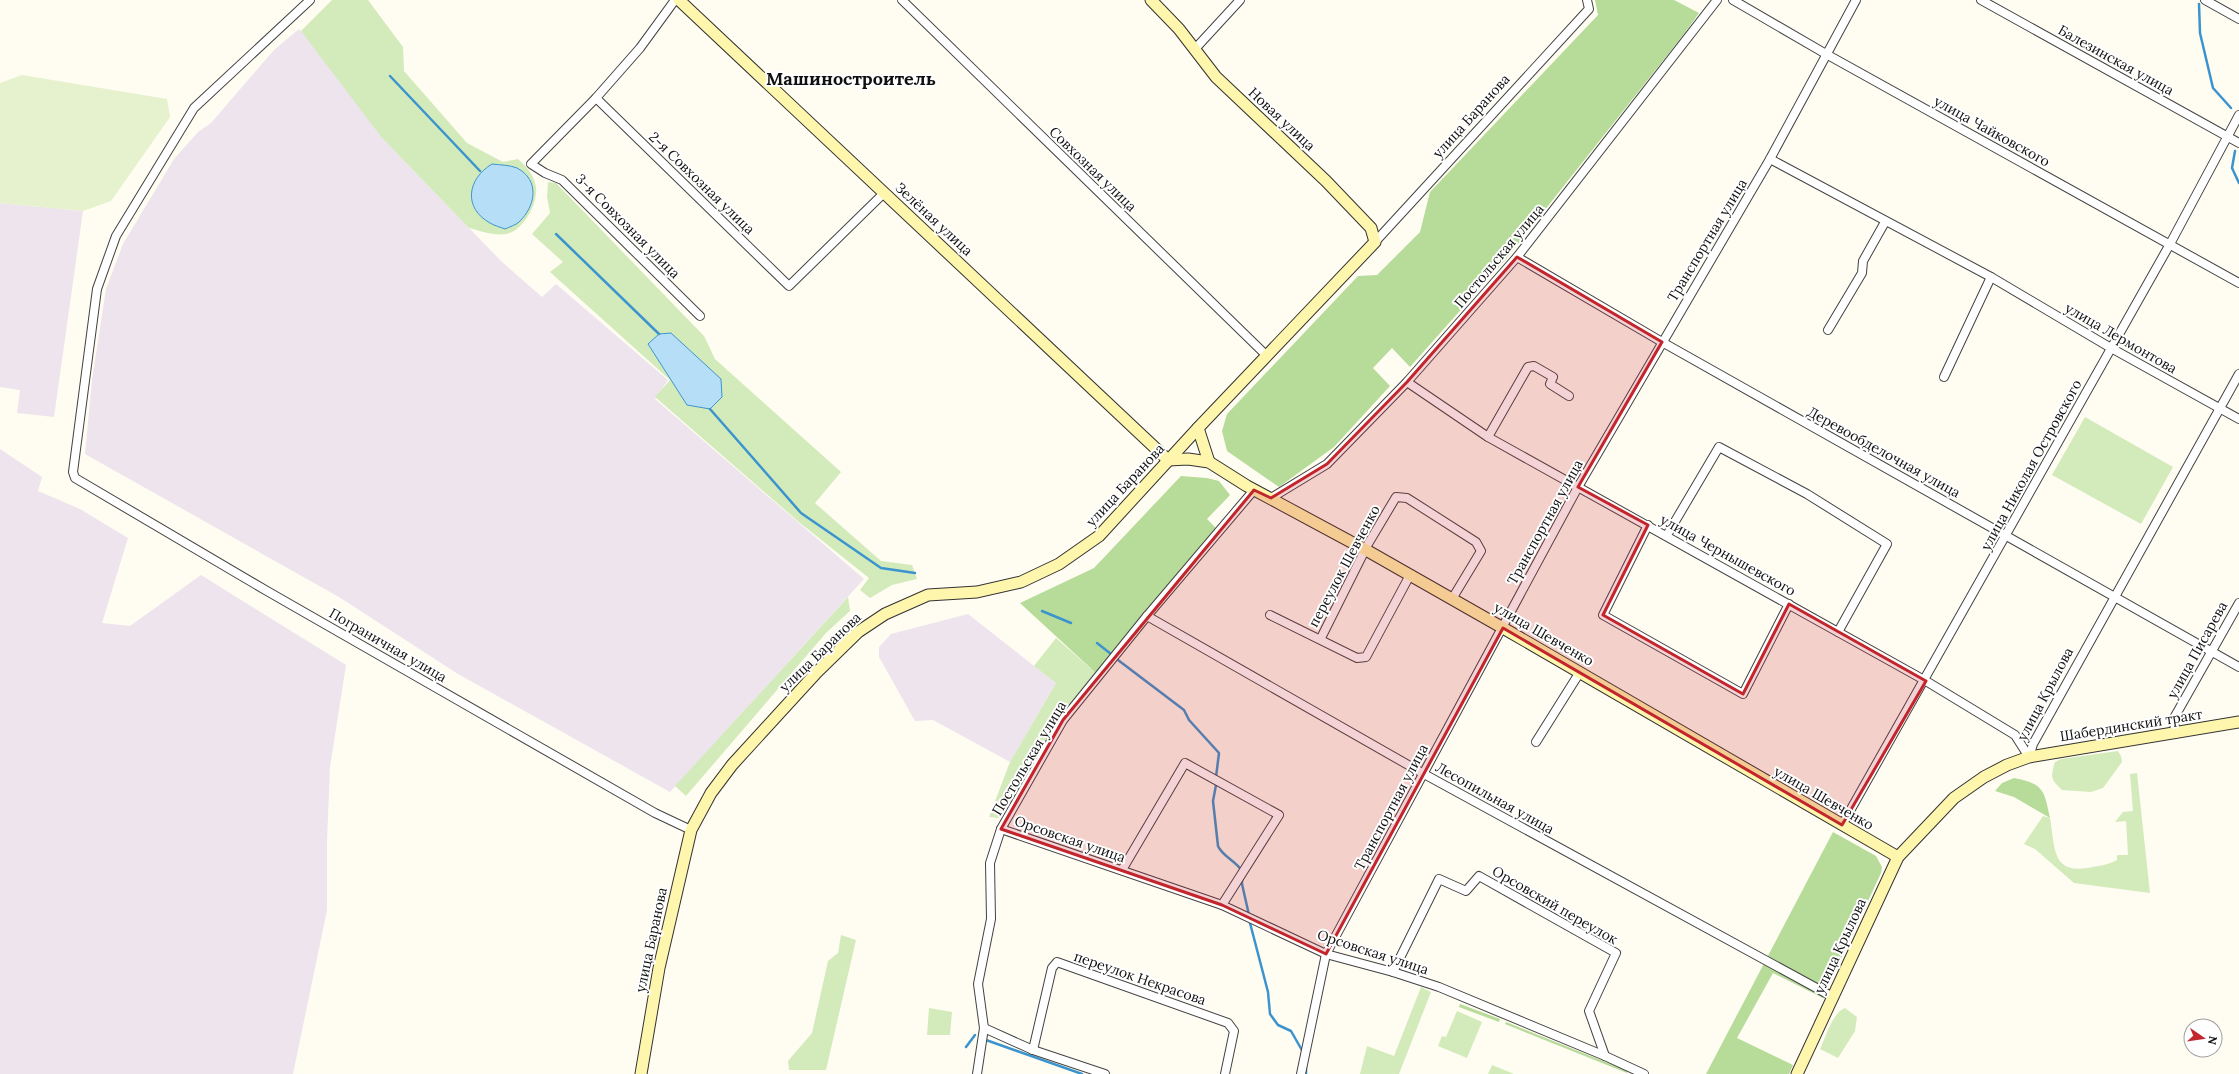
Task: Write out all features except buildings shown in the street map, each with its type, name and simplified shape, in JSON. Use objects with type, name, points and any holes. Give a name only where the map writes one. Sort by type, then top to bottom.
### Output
[{"type":"main road","name":"Зелёная улица","points":[[679,0],[1168,460]]},
{"type":"main road","name":"Новая улица","points":[[1151,0],[1179,29],[1216,77],[1326,181],[1371,228],[1375,242]]},
{"type":"main road","name":"улица Баранова","points":[[641,1074],[659,968],[691,830],[711,793],[732,765],[817,672],[858,632],[885,614],[928,595],[977,592],[1021,582],[1059,564],[1099,536],[1198,428],[1375,242]]},
{"type":"main road","points":[[1198,428],[1209,462]]},
{"type":"main road","name":"улица Шевченко","points":[[1168,460],[1188,459],[1209,462],[1254,490],[1452,598],[1842,826],[1898,857]]},
{"type":"main road","name":"Шабердинский тракт","points":[[2029,757],[2175,734],[2239,722]]},
{"type":"main road","name":"улица Крылова","points":[[1798,1074],[1898,857],[1954,798],[1984,777],[2008,765],[2029,757]]},
{"type":"street","name":"Пограничная улица","points":[[310,0],[194,108],[116,236],[97,289],[73,472],[75,478],[274,595],[655,813],[691,830]]},
{"type":"street","points":[[596,98],[640,48],[675,0]]},
{"type":"street","name":"Совхозная улица","points":[[902,0],[1267,356]]},
{"type":"street","points":[[1194,50],[1240,0]]},
{"type":"street","name":"улица Баранова","points":[[1375,242],[1589,9],[1587,0]]},
{"type":"street","name":"Постольская улица","points":[[1271,498],[1328,464],[1407,382],[1518,257],[1717,0]]},
{"type":"street","name":"улица Чайковского","points":[[1733,0],[1826,54],[2239,283]]},
{"type":"street","name":"Транспортная улица","points":[[1301,1074],[1326,954],[1578,487],[1770,159],[1856,0]]},
{"type":"street","name":"Балезинская улица","points":[[1981,0],[2239,143]]},
{"type":"street","points":[[2205,0],[2239,18]]},
{"type":"street","name":"3-я Совхозная улица","points":[[596,98],[531,164],[545,173],[562,180],[700,316]]},
{"type":"street","name":"2-я Совхозная улица","points":[[596,98],[789,286],[884,193]]},
{"type":"street","name":"улица Николая Островского","points":[[1842,826],[1926,681],[2005,536],[2170,244],[2239,115]]},
{"type":"street","name":"улица Лермонтова","points":[[1770,159],[1885,222],[1991,277],[2111,348],[2239,419]]},
{"type":"street","points":[[1828,330],[1862,273],[1863,261],[1885,222]]},
{"type":"street","name":"Деревообделочная улица","points":[[1518,257],[1662,342],[2239,667]]},
{"type":"street","points":[[1944,377],[1991,277]]},
{"type":"street","points":[[1488,437],[1528,367],[1534,366],[1553,377],[1550,384],[1569,396]]},
{"type":"street","name":"улица Крылова","points":[[2029,757],[2033,744],[2239,374]]},
{"type":"street","name":"улица Чернышевского","points":[[1407,382],[1488,437],[1926,681],[2015,735],[2029,757]]},
{"type":"street","points":[[1667,536],[1719,447],[1807,494],[1886,544],[1838,632]]},
{"type":"street","name":"Постольская улица","points":[[977,1074],[984,1028],[978,984],[991,919],[990,863],[1001,829],[1063,720],[1147,616],[1254,490]]},
{"type":"street","name":"переулок Шевченко","points":[[1320,638],[1366,550],[1396,497],[1407,498],[1476,542],[1481,551],[1452,598]]},
{"type":"street","points":[[1648,525],[1603,615],[1743,694],[1789,604]]},
{"type":"street","name":"переулок Шевченко","points":[[1270,615],[1320,638],[1357,658],[1366,657],[1410,575]]},
{"type":"street","name":"улица Писарева","points":[[2175,734],[2174,718],[2239,603]]},
{"type":"street","name":"Лесопильная улица","points":[[1147,616],[1424,774],[1833,997]]},
{"type":"street","points":[[1536,742],[1580,672]]},
{"type":"street","points":[[1122,870],[1184,763],[1279,815],[1222,905]]},
{"type":"street","name":"Орсовская улица","points":[[1001,829],[1222,905],[1326,954],[1393,972],[1439,987],[1605,1056],[1644,1074]]},
{"type":"street","name":"Орсовский переулок","points":[[1393,972],[1439,879],[1466,891],[1479,876],[1616,953],[1589,1011],[1605,1056]]},
{"type":"street","name":"переулок Некрасова","points":[[1033,1050],[1052,968],[1057,962],[1228,1023],[1234,1031],[1224,1074]]},
{"type":"street","points":[[984,1028],[1033,1050],[1105,1074]]},
{"type":"highlighted area","points":[[1517,257],[1662,342],[1578,487],[1648,525],[1603,615],[1743,694],[1789,604],[1926,681],[1842,825],[1503,628],[1326,954],[1222,905],[1001,829],[1063,720],[1254,490],[1271,498],[1327,464],[1407,382]]},
{"type":"shaded area","points":[[299,29],[313,44],[382,138],[501,261],[542,297],[556,284],[668,380],[655,399],[864,579],[670,792],[458,674],[339,597],[85,454],[92,380],[106,289],[123,244],[174,159],[198,132],[211,123],[274,50]]},
{"type":"shaded area","points":[[0,203],[83,211],[54,417],[17,413],[20,390],[0,387]]},
{"type":"shaded area","points":[[0,449],[42,477],[38,491],[80,509],[128,538],[102,623],[130,626],[201,575],[346,665],[330,767],[327,841],[327,910],[293,1074],[0,1074]]},
{"type":"shaded area","points":[[968,614],[1056,683],[1010,762],[933,720],[915,721],[879,657],[879,647],[891,634]]},
{"type":"green space","points":[[332,0],[368,0],[403,47],[404,71],[467,143],[503,162],[518,159],[527,168],[532,175],[536,187],[535,201],[528,216],[518,228],[506,234],[496,234],[469,228],[382,138],[301,31]]},
{"type":"green space","points":[[1595,0],[1674,0],[1699,13],[1506,259],[1410,367],[1392,348],[1373,368],[1390,386],[1334,447],[1279,487],[1227,451],[1222,431],[1227,414],[1358,276],[1377,275],[1420,232],[1430,192],[1598,15]]},
{"type":"green space","points":[[22,75],[167,99],[170,117],[111,201],[83,211],[0,203],[0,83]]},
{"type":"green space","points":[[548,182],[556,183],[704,336],[715,359],[841,472],[815,503],[881,561],[912,565],[917,579],[892,585],[870,598],[860,590],[869,578],[800,523],[655,397],[670,380],[550,272],[563,262],[532,234],[550,213],[547,197]]},
{"type":"green space","points":[[2085,417],[2173,467],[2141,524],[2052,475]]},
{"type":"green space","points":[[1181,476],[1207,478],[1219,481],[1230,495],[1207,519],[1217,529],[1098,675],[1020,603],[1094,568]]},
{"type":"green space","points":[[848,597],[850,611],[826,633],[686,796],[675,786]]},
{"type":"green space","points":[[1056,638],[1098,675],[999,818],[989,817],[1010,762],[1056,683],[1034,666]]},
{"type":"green space","points":[[2118,751],[2122,762],[2103,788],[2091,792],[2062,790],[2052,778],[2055,762],[2061,759]]},
{"type":"green space","points":[[2137,773],[2150,893],[2074,883],[2035,849],[2024,844],[2043,816],[2050,818],[2054,847],[2061,862],[2067,867],[2075,869],[2099,866],[2117,860],[2117,855],[2128,855],[2126,821],[2115,822],[2123,812],[2133,811],[2130,774]]},
{"type":"green space","points":[[2014,778],[2031,783],[2041,790],[2046,801],[2050,818],[2014,797],[1995,791],[2002,783]]},
{"type":"green space","points":[[1833,832],[1876,856],[1882,867],[1881,873],[1823,998],[1773,973],[1737,1038],[1793,1065],[1789,1074],[1706,1074]]},
{"type":"green space","points":[[841,935],[856,940],[826,1070],[789,1070],[788,1061],[812,1033],[828,961],[838,953]]},
{"type":"green space","points":[[1421,987],[1431,992],[1399,1074],[1360,1074],[1367,1046],[1394,1056]]},
{"type":"green space","points":[[1460,1004],[1500,1019],[1499,1022],[1459,1007]]},
{"type":"green space","points":[[929,1008],[952,1012],[950,1035],[927,1035]]},
{"type":"green space","points":[[1845,1008],[1857,1017],[1855,1031],[1838,1058],[1820,1049],[1836,1015]]},
{"type":"green space","points":[[1457,1011],[1482,1022],[1467,1058],[1438,1046],[1442,1036],[1446,1037]]},
{"type":"green space","points":[[1506,1022],[1628,1071],[1627,1073],[1505,1024]]},
{"type":"green space","points":[[1492,1065],[1514,1074],[1488,1074]]},
{"type":"water","points":[[492,164],[517,168],[529,179],[532,186],[532,201],[525,216],[518,223],[505,229],[492,224],[481,217],[475,210],[472,202],[473,185],[477,177]]},
{"type":"water","points":[[671,333],[721,379],[722,397],[710,409],[687,405],[648,344],[659,334]]},
{"type":"waterway","points":[[2199,4],[2200,33],[2213,88],[2231,108]]},
{"type":"waterway","points":[[390,76],[480,171]]},
{"type":"waterway","points":[[2235,151],[2232,168],[2239,183]]},
{"type":"waterway","points":[[556,234],[659,334]]},
{"type":"waterway","points":[[710,409],[801,513],[881,568],[915,573]]},
{"type":"waterway","points":[[1042,611],[1071,623]]},
{"type":"waterway","points":[[1097,643],[1111,654]]},
{"type":"waterway","points":[[1118,660],[1184,710],[1189,720],[1219,753],[1216,777]]},
{"type":"waterway","points":[[1216,785],[1213,801],[1218,846],[1220,850],[1242,871]]},
{"type":"waterway","points":[[1242,878],[1249,915]]},
{"type":"waterway","points":[[1250,923],[1268,992],[1270,1014],[1278,1025],[1291,1031],[1303,1052]]},
{"type":"waterway","points":[[966,1047],[975,1035]]},
{"type":"waterway","points":[[986,1040],[1082,1074]]},
{"type":"waterway","points":[[1306,1068],[1306,1074]]},
{"type":"district","name":"Машиностроитель","points":[[851,79]]}]
